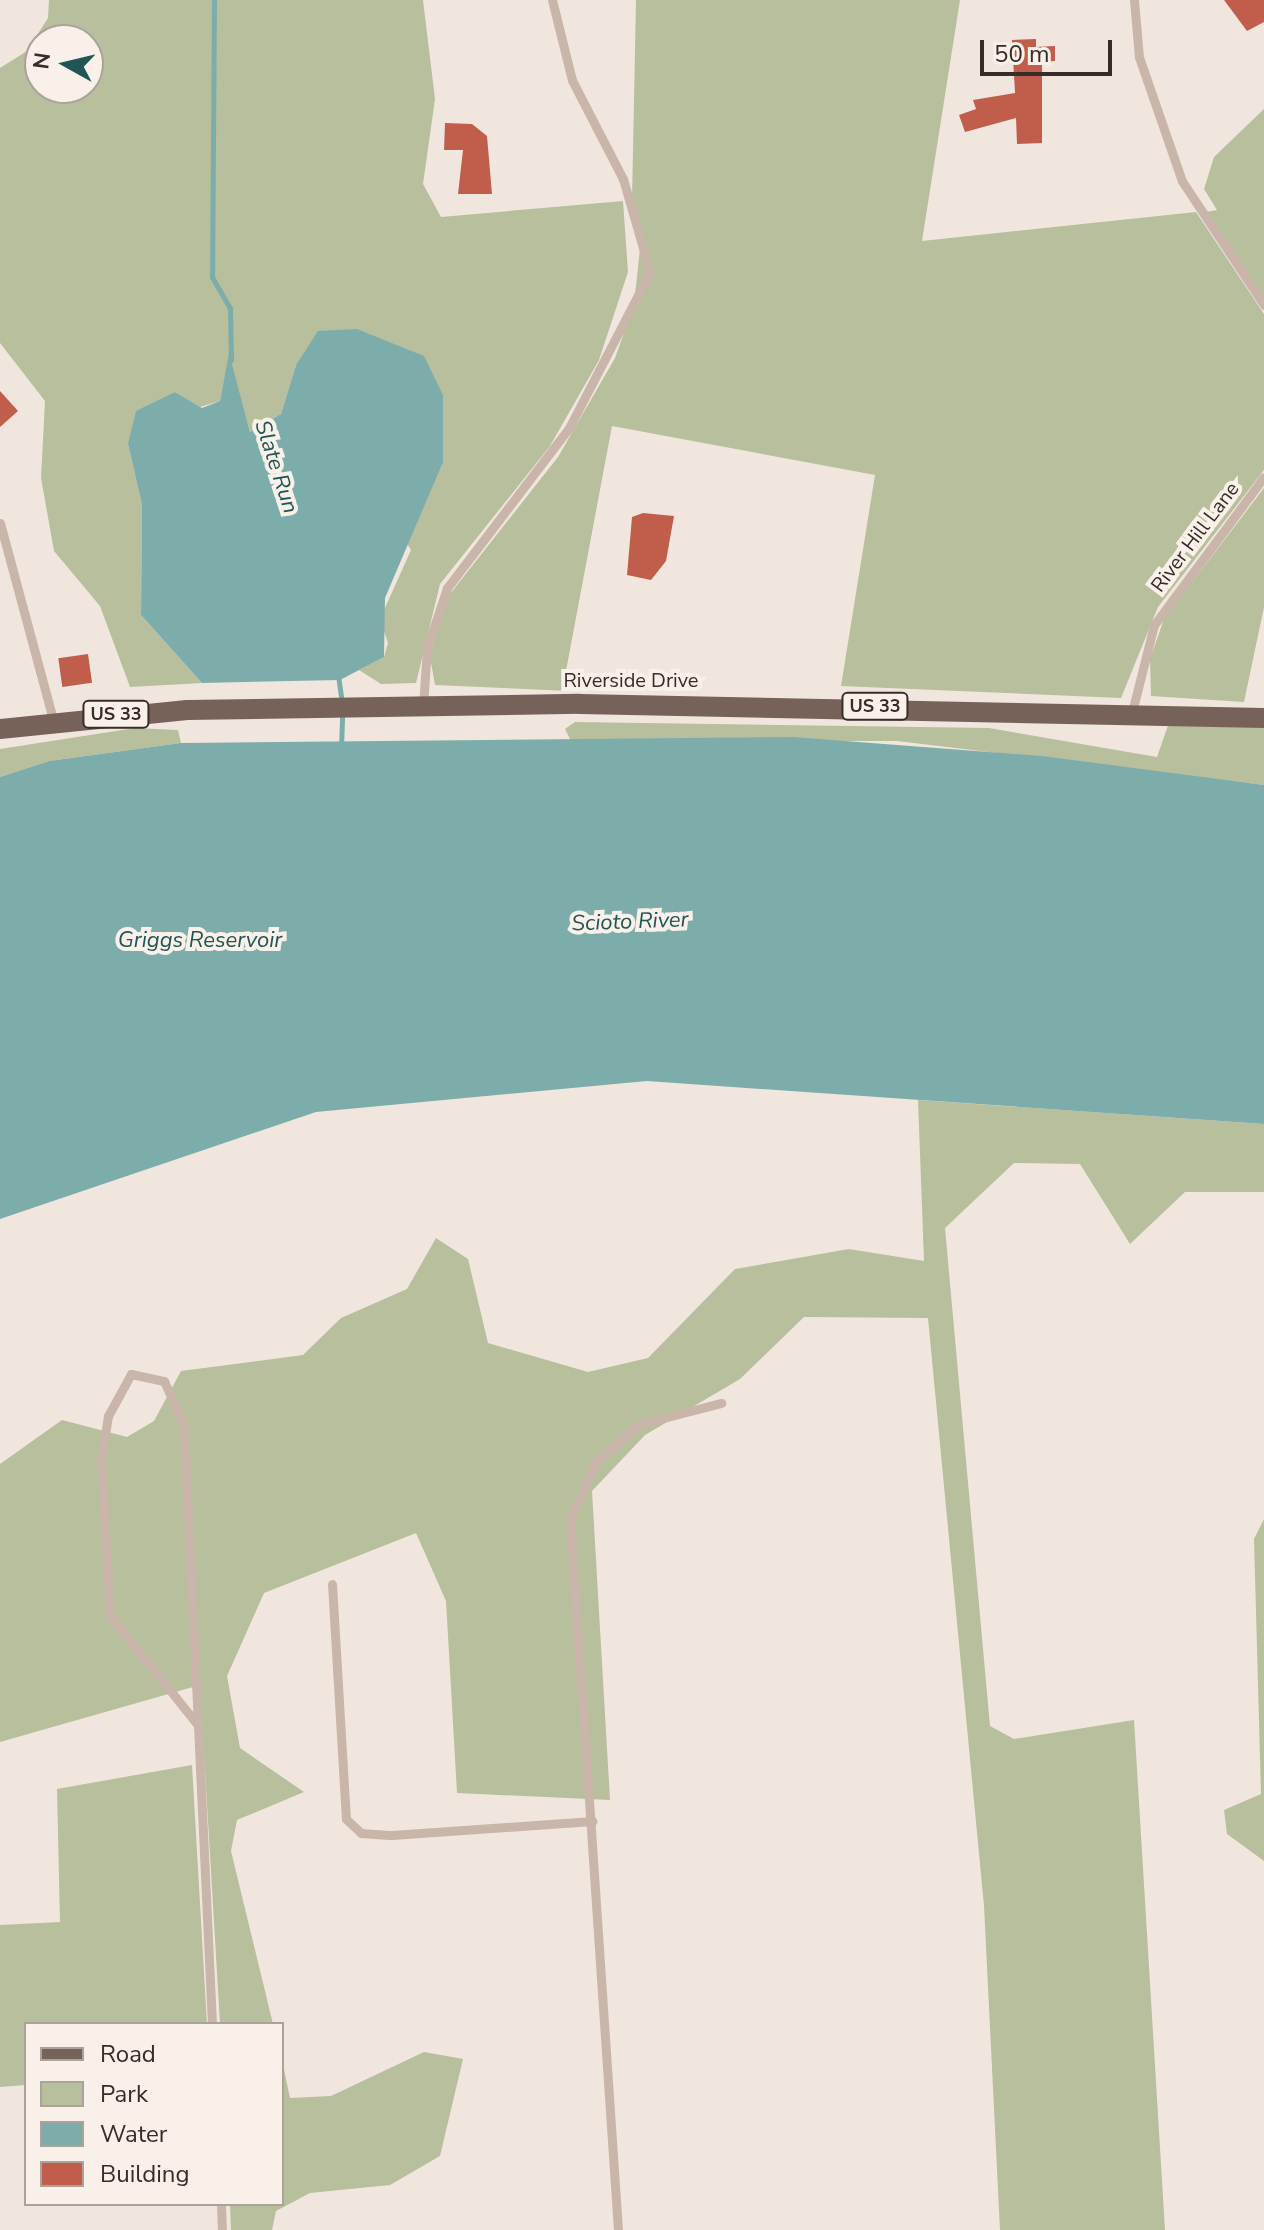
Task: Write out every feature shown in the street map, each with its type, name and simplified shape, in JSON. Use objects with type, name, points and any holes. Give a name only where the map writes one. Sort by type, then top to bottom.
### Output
[{"type":"main road","name":"Riverside Drive","points":[[0,729],[53,720],[331,707],[423,706],[1132,712],[1264,718]]},
{"type":"lane","points":[[423,706],[427,648],[447,588],[569,428],[650,272],[623,179],[572,80],[552,0]]},
{"type":"lane","points":[[1134,0],[1139,57],[1182,181],[1264,305]]},
{"type":"lane","name":"River Hill Lane","points":[[1132,712],[1154,625],[1264,477]]},
{"type":"lane","points":[[0,523],[53,720]]},
{"type":"lane","points":[[197,1724],[110,1615],[101,1460],[108,1416],[131,1374],[164,1381],[179,1403],[197,1724],[212,2022]]},
{"type":"lane","points":[[618,2230],[574,1497],[596,1462],[640,1424],[721,1403]]},
{"type":"lane","points":[[332,1584],[346,1819],[361,1833],[392,1835],[593,1821]]},
{"type":"lane","points":[[221,2206],[222,2230]]},
{"type":"green space","points":[[49,0],[423,0],[435,99],[423,184],[441,217],[623,201],[628,272],[599,360],[550,446],[440,584],[416,683],[381,684],[359,670],[384,657],[388,643],[380,619],[411,550],[296,365],[281,414],[250,432],[229,356],[220,401],[200,407],[175,392],[128,444],[142,505],[141,615],[202,683],[130,687],[100,606],[54,551],[41,478],[45,401],[0,343],[0,68],[24,53],[24,104],[104,104],[104,24],[44,24],[48,18]]},
{"type":"green space","points":[[636,0],[960,0],[922,241],[1196,212],[1264,314],[1264,470],[1158,607],[1121,698],[841,686],[875,475],[612,426],[566,671],[570,691],[435,685],[430,657],[446,599],[558,457],[615,358],[634,305],[641,239],[632,200]]},
{"type":"green space","points":[[1264,109],[1264,299],[1206,212],[1217,210],[1204,189],[1214,157]]},
{"type":"green space","points":[[1264,488],[1264,607],[1244,702],[1151,696],[1150,659],[1164,619]]},
{"type":"green space","points":[[1172,714],[1264,715],[1264,785],[897,741],[571,741],[565,729],[575,722],[989,728],[1157,757]]},
{"type":"green space","points":[[135,728],[178,730],[181,743],[49,761],[0,777],[0,749]]},
{"type":"green space","points":[[918,1100],[1264,1124],[1264,1192],[1185,1192],[1130,1244],[1080,1164],[1014,1163],[945,1228],[990,1726],[1014,1739],[1134,1720],[1165,2230],[1000,2230],[984,1906],[928,1318],[804,1317],[740,1379],[645,1435],[592,1491],[610,1800],[457,1793],[446,1601],[416,1533],[264,1593],[227,1676],[240,1748],[304,1792],[237,1820],[231,1851],[273,2022],[220,2022],[200,1685],[0,1742],[0,1464],[62,1420],[127,1437],[154,1421],[181,1371],[303,1355],[341,1318],[407,1289],[436,1238],[468,1259],[488,1343],[588,1372],[648,1358],[735,1269],[849,1249],[924,1261]]},
{"type":"green space","points":[[1264,1519],[1264,1861],[1227,1834],[1224,1810],[1261,1794],[1254,1539]]},
{"type":"green space","points":[[192,1765],[207,2022],[24,2022],[24,2085],[0,2087],[0,1925],[60,1922],[57,1789]]},
{"type":"green space","points":[[424,2052],[463,2059],[440,2156],[390,2185],[310,2193],[276,2211],[272,2230],[231,2230],[230,2206],[284,2206],[284,2070],[290,2098],[331,2096]]},
{"type":"water","points":[[357,329],[424,356],[443,395],[443,462],[385,598],[384,657],[340,680],[202,683],[141,615],[142,505],[128,444],[136,411],[175,392],[202,408],[220,401],[229,353],[250,432],[281,414],[296,365],[318,331]]},
{"type":"water","name":"Griggs Reservoir","points":[[793,737],[1042,756],[1264,785],[1264,1124],[647,1081],[316,1112],[0,1219],[0,777],[49,761],[181,743]]},
{"type":"building","points":[[1224,0],[1264,0],[1264,22],[1247,31]]},
{"type":"building","points":[[1036,39],[1036,47],[1055,46],[1055,61],[1042,62],[1042,143],[1017,144],[1016,118],[965,132],[959,115],[976,109],[973,100],[1015,93],[1012,40]]},
{"type":"building","points":[[445,123],[472,124],[487,136],[492,194],[458,194],[463,150],[444,150]]},
{"type":"building","points":[[0,391],[18,411],[0,427]]},
{"type":"building","points":[[643,513],[674,516],[666,561],[651,580],[627,575],[632,517]]},
{"type":"building","points":[[88,654],[92,683],[62,687],[58,658]]},
{"type":"waterway","name":"Slate Run","points":[[214,0],[212,277],[230,308],[231,360]]},
{"type":"waterway","name":"Slate Run","points":[[338,675],[342,704]]},
{"type":"waterway","name":"Slate Run","points":[[341,748],[342,714]]},
{"type":"water label","name":"Scioto River","points":[[630,922]]}]
